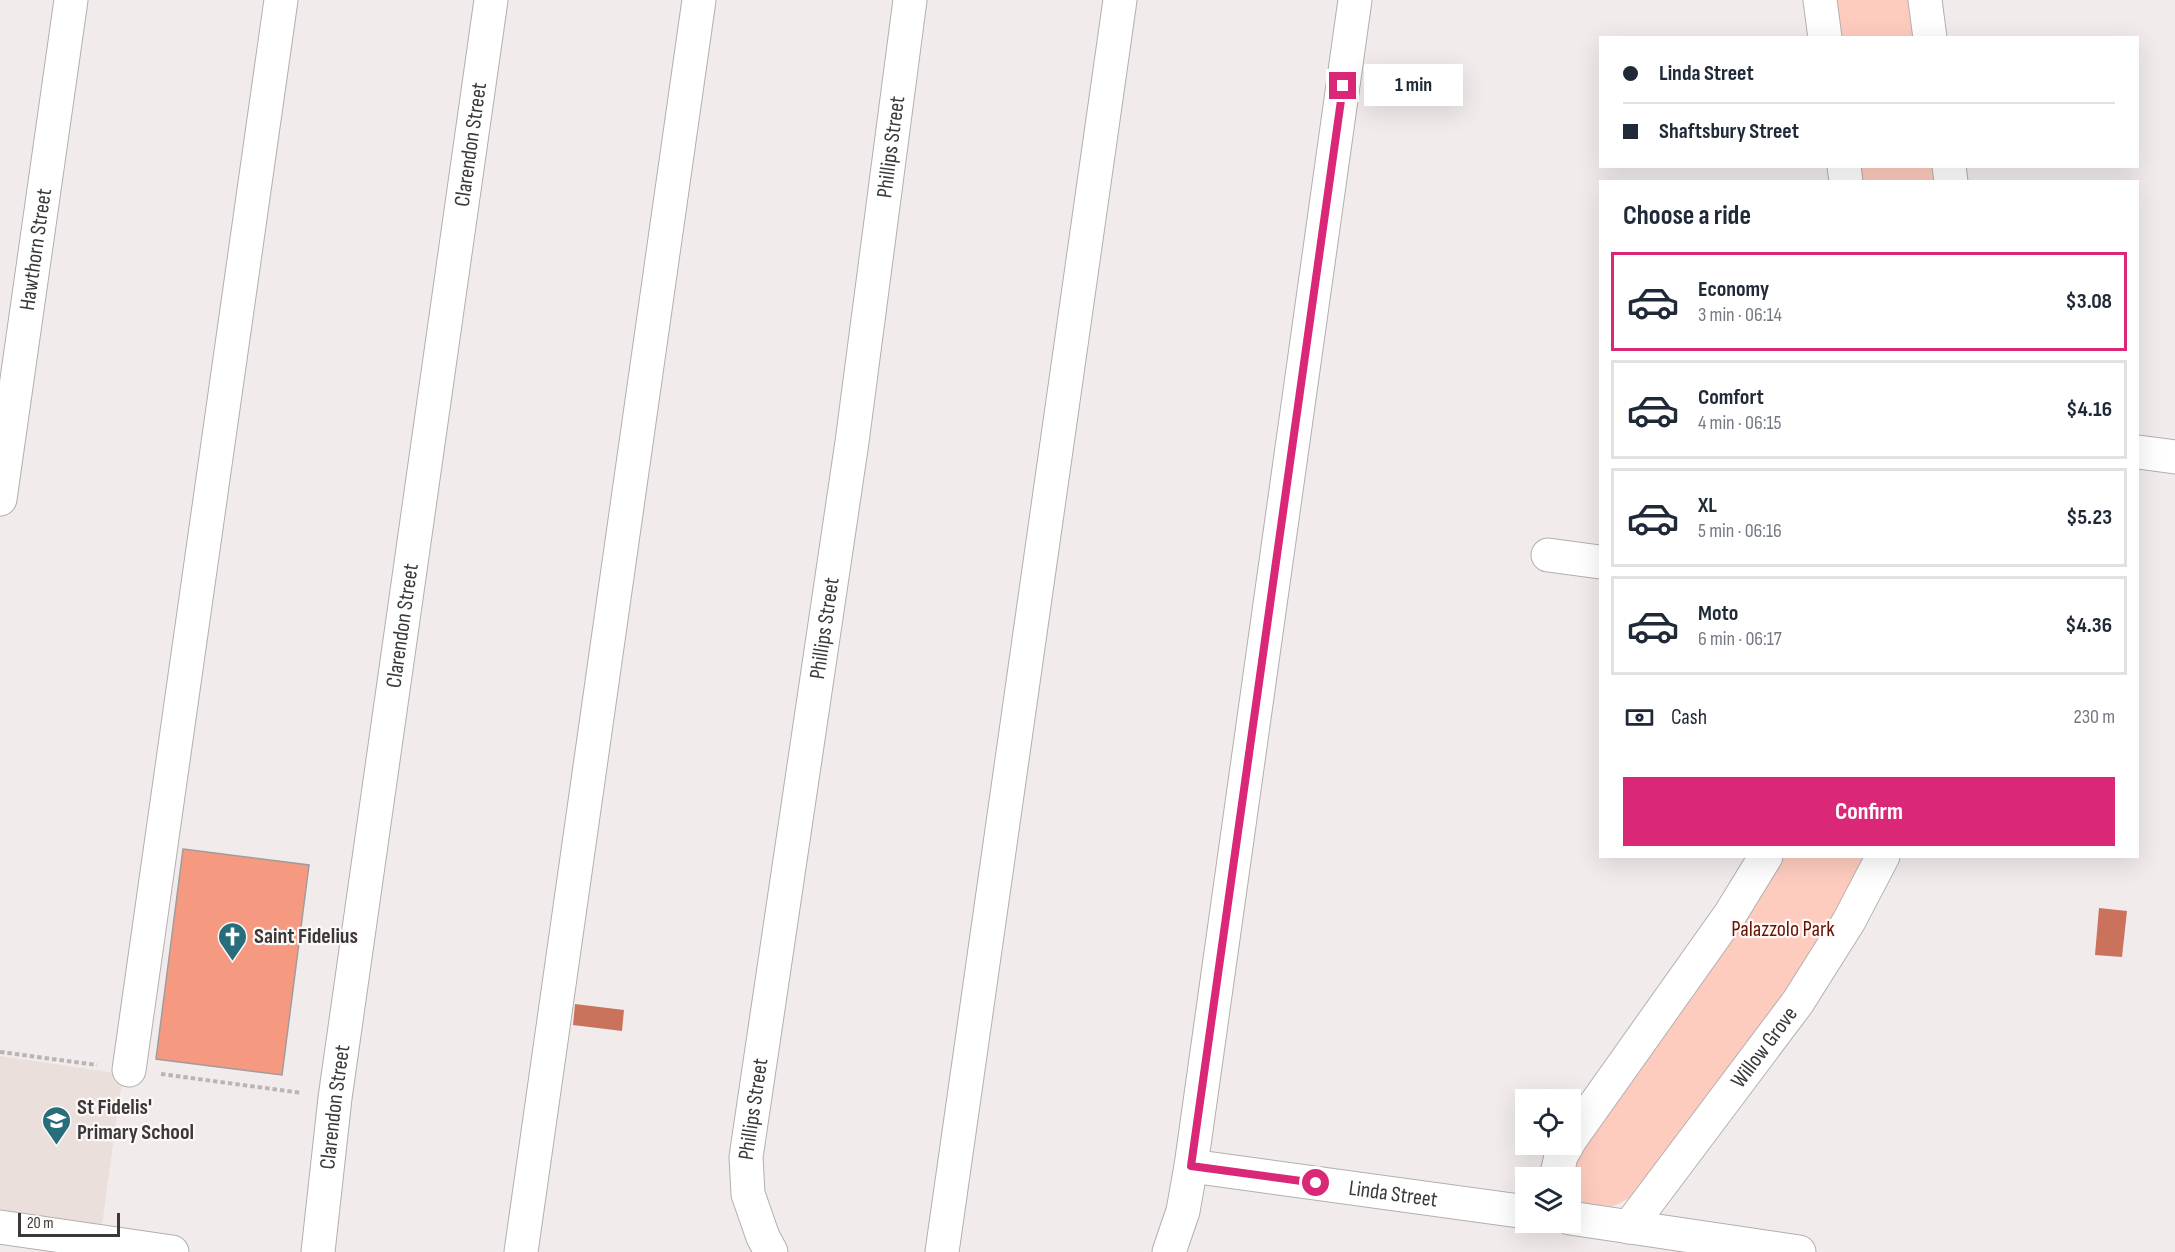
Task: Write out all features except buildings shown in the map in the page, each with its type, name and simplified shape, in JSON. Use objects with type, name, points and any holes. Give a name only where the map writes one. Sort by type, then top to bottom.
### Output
[{"type":"street","name":"Hawthorn Street","points":[[0,499],[71,0]]},
{"type":"street","points":[[129,1070],[281,0]]},
{"type":"street","name":"Clarendon Street","points":[[318,1252],[335,1098],[491,0]]},
{"type":"street","points":[[521,1252],[699,0]]},
{"type":"street","name":"Phillips Street","points":[[771,1252],[763,1238],[748,1194],[746,1157],[851,454],[910,0]]},
{"type":"street","points":[[942,1252],[1120,0]]},
{"type":"street","points":[[1169,1252],[1183,1211],[1191,1166],[1355,0]]},
{"type":"street","points":[[1820,0],[1825,36]]},
{"type":"street","points":[[1925,0],[1930,36]]},
{"type":"street","points":[[2139,453],[2175,457]]},
{"type":"street","points":[[1548,555],[1599,562]]},
{"type":"street","points":[[1581,1125],[1731,914],[1765,858]]},
{"type":"street","name":"Willow Grove","points":[[1629,1227],[1798,1002],[1849,921],[1881,858]]},
{"type":"street","name":"Linda Street","points":[[1191,1166],[1515,1210]]},
{"type":"street","points":[[1581,1220],[1799,1252]]},
{"type":"street","points":[[0,1227],[172,1252]]},
{"type":"path","points":[[0,1052],[335,1098]]},
{"type":"shaded area","points":[[2099,908],[2127,911],[2122,957],[2095,955]]},
{"type":"shaded area","points":[[575,1004],[624,1010],[622,1031],[573,1025]]},
{"type":"shaded area","name":"St Fidelis' Primary School","points":[[0,1056],[123,1074],[101,1231],[0,1217]]},
{"type":"green space","points":[[1832,0],[1911,0],[1916,36],[1837,36]]},
{"type":"green space","points":[[1856,168],[1935,168],[1937,180],[1858,180]]},
{"type":"green space","name":"Palazzolo Park","points":[[1778,858],[1866,858],[1818,953],[1634,1195],[1606,1208],[1581,1202],[1581,1167],[1570,1167],[1577,1155],[1581,1155],[1581,1150]]},
{"type":"place","name":"Saint Fidelius","points":[[233,962]]},
{"type":"place","name":"St Fidelis' Primary School","points":[[56,1146]]},
{"type":"route","points":[[1316,1183],[1191,1166],[1343,86]]}]
